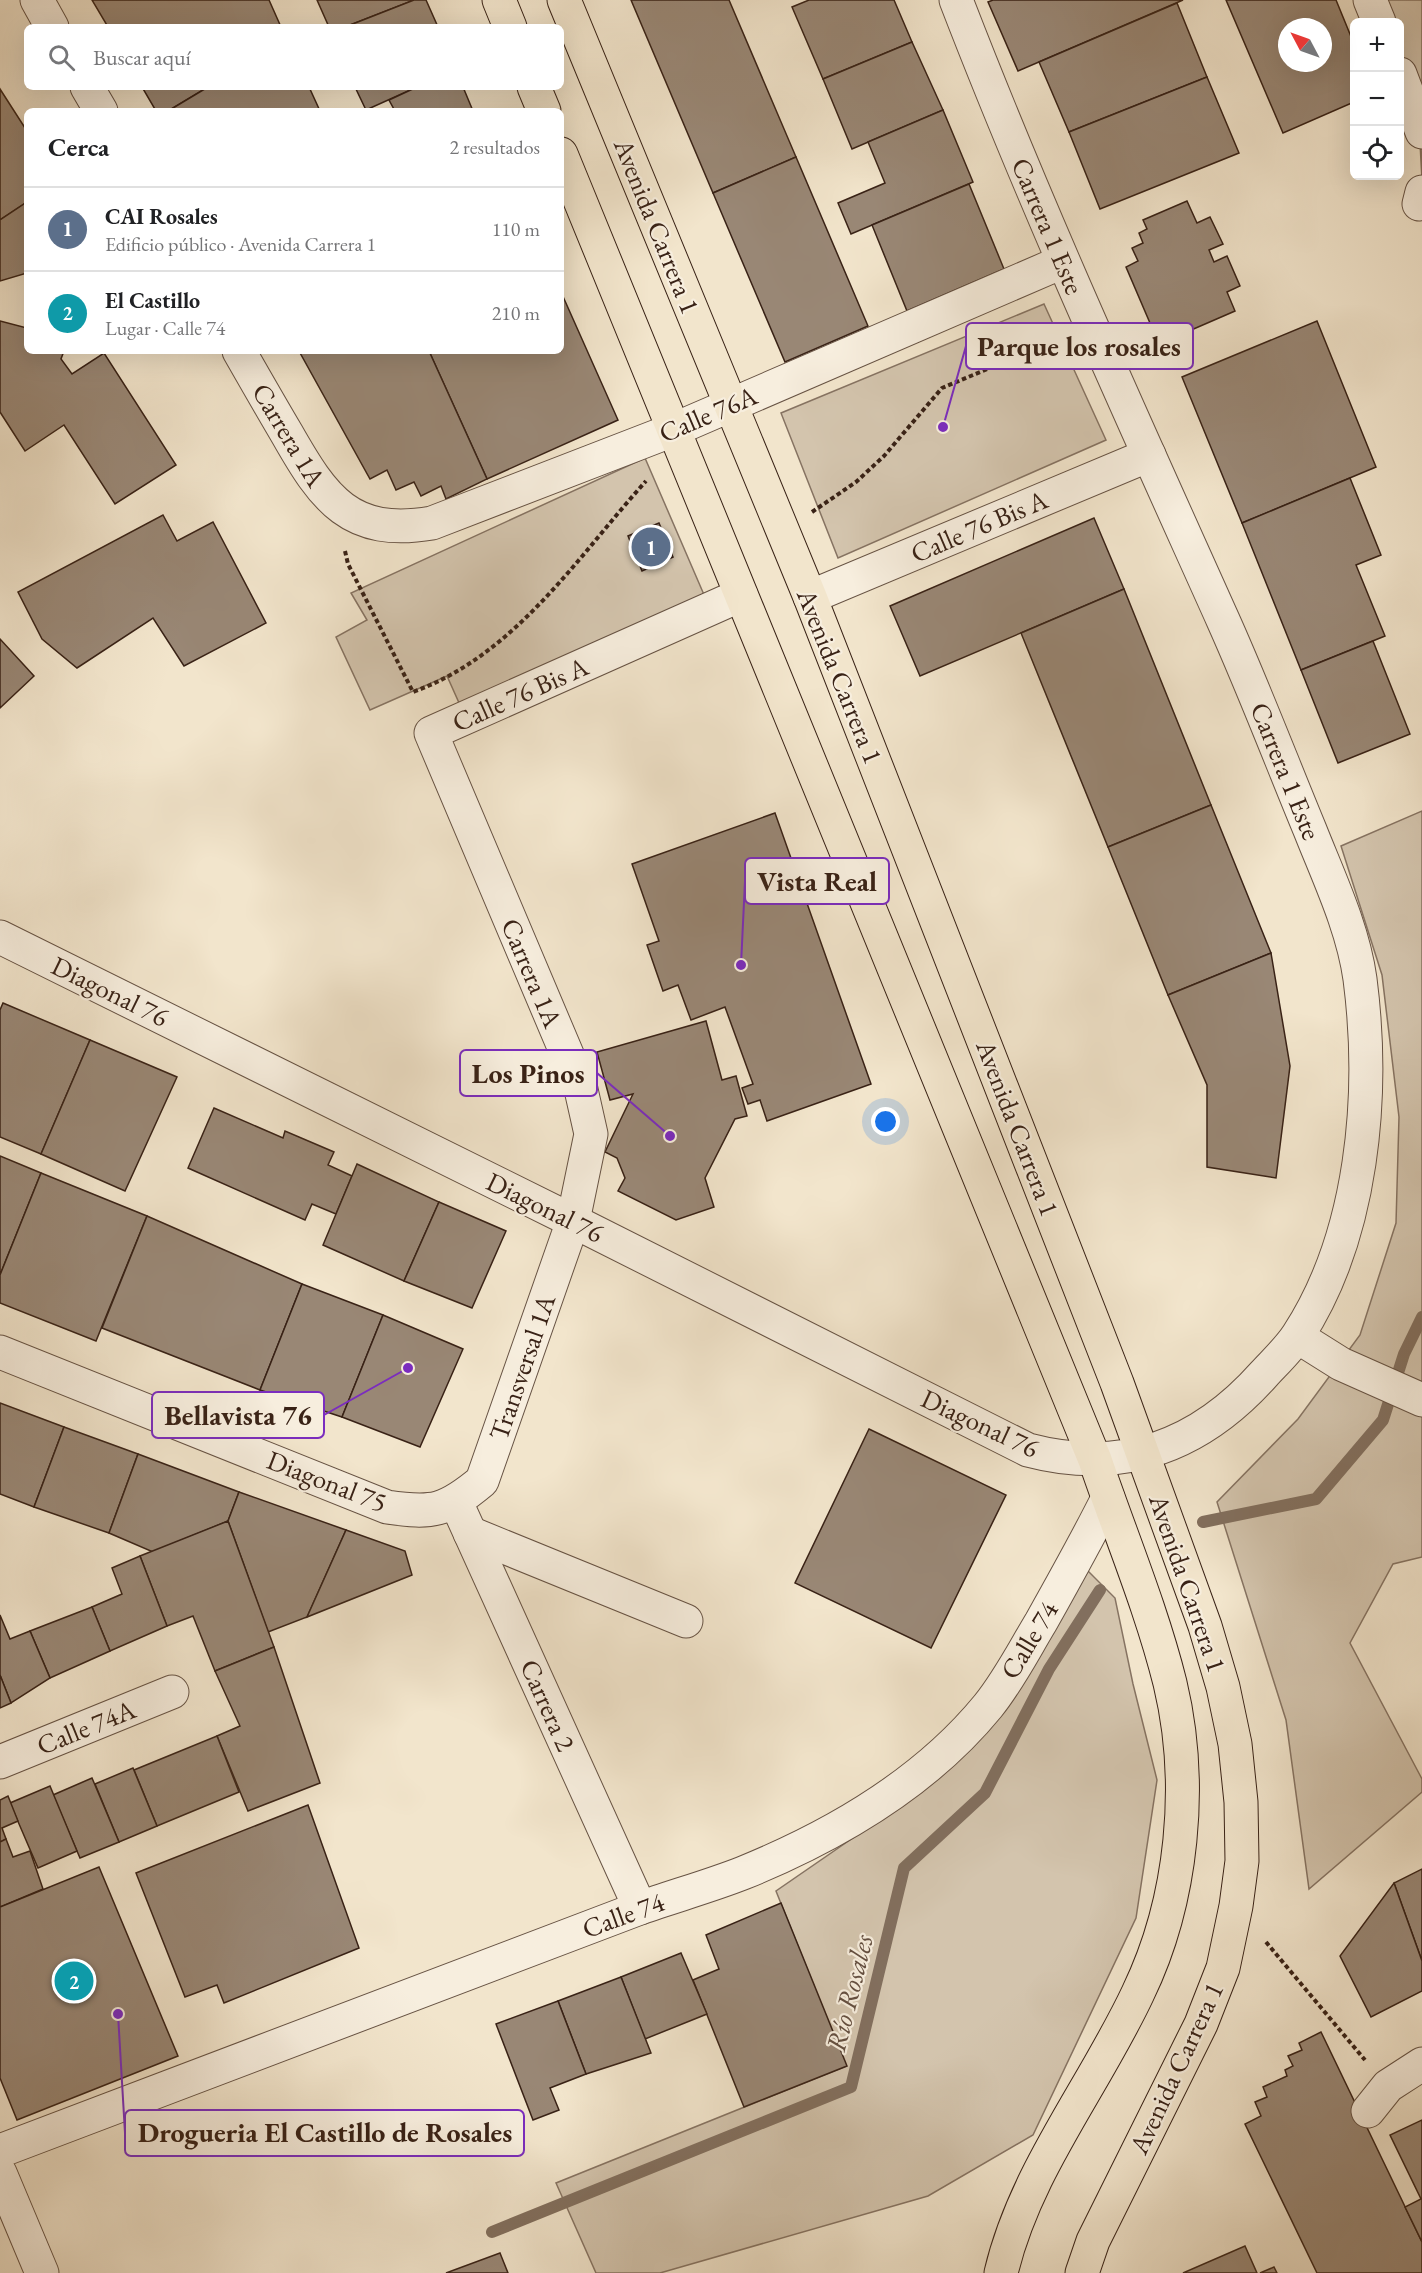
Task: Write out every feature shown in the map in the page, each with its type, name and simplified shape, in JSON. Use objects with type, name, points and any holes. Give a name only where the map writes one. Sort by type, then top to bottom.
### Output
[{"type":"main road","points":[[499,0],[509,24]]},
{"type":"main road","name":"Avenida Carrera 1","points":[[564,0],[810,597],[1144,1454],[1205,1626],[1223,1687],[1235,1744],[1239,1779],[1242,1861],[1236,1906],[1219,1977],[1201,2024],[1093,2241],[1082,2273]]},
{"type":"main road","points":[[535,90],[543,108]]},
{"type":"main road","name":"Avenida Carrera 1","points":[[564,161],[1095,1460],[1148,1606],[1170,1684],[1180,1738],[1182,1788],[1179,1843],[1163,1926],[1139,1992],[1025,2200],[1007,2247],[1001,2273]]},
{"type":"street","points":[[37,0],[50,24]]},
{"type":"street","name":"Carrera 1 Este","points":[[956,0],[1062,262],[1250,682],[1346,920],[1360,976],[1366,1094],[1352,1209],[1330,1272],[1298,1337],[1248,1392],[1205,1427],[1171,1445],[1144,1454],[1095,1460]]},
{"type":"street","points":[[1370,0],[1377,18]]},
{"type":"street","points":[[1404,85],[1422,132]]},
{"type":"street","points":[[89,90],[98,108]]},
{"type":"street","name":"Calle 76A","points":[[347,512],[367,521],[388,526],[410,527],[432,523],[673,430],[1062,262]]},
{"type":"street","name":"Carrera 1A","points":[[241,354],[310,475],[326,495],[347,512]]},
{"type":"street","name":"Calle 76 Bis A","points":[[810,597],[1149,455]]},
{"type":"street","name":"Calle 76 Bis A","points":[[431,734],[741,595]]},
{"type":"street","name":"Carrera 1A","points":[[431,734],[580,1085],[591,1134],[573,1221]]},
{"type":"street","name":"Diagonal 76","points":[[0,937],[1028,1450],[1056,1458],[1095,1460]]},
{"type":"street","name":"Transversal 1A","points":[[456,1502],[482,1481],[573,1221]]},
{"type":"street","points":[[1298,1337],[1341,1364],[1422,1400]]},
{"type":"street","name":"Diagonal 75","points":[[0,1352],[387,1507],[423,1512],[456,1502]]},
{"type":"street","name":"Calle 74","points":[[0,2151],[640,1908],[742,1873],[811,1843],[868,1809],[931,1765],[987,1706],[1010,1674],[1083,1548],[1108,1498]]},
{"type":"street","name":"Carrera 2","points":[[456,1502],[640,1908]]},
{"type":"street","points":[[470,1533],[686,1621]]},
{"type":"street","name":"Calle 74A","points":[[0,1762],[172,1692]]},
{"type":"street","points":[[1368,2111],[1388,2086],[1422,2064]]},
{"type":"street","points":[[0,2173],[42,2273]]},
{"type":"path","points":[[808,514],[856,482],[884,456],[942,388],[1090,325]]},
{"type":"path","points":[[347,512],[343,534],[348,564],[413,692],[437,683],[492,650],[559,584],[651,476]]},
{"type":"path","points":[[1261,1936],[1388,2086]]},
{"type":"shaded area","points":[[1369,0],[1422,0],[1422,180],[1419,124],[1404,85],[1404,18],[1376,18]]},
{"type":"shaded area","points":[[1044,304],[1106,440],[838,558],[781,413]]},
{"type":"shaded area","points":[[645,458],[705,597],[460,705],[447,676],[370,710],[336,637],[367,620],[351,593]]},
{"type":"shaded area","points":[[1422,811],[1422,1557],[1393,1564],[1350,1643],[1422,1779],[1422,1792],[1309,1889],[1286,1720],[1217,1502],[1298,1419],[1360,1335],[1396,1223],[1399,1117],[1382,975],[1341,846]]},
{"type":"shaded area","points":[[1084,1567],[1115,1598],[1157,1780],[1136,1918],[1033,2135],[928,2196],[660,2273],[596,2273],[556,2183],[846,2066],[776,1891],[876,1822]]},
{"type":"building","points":[[92,0],[269,0],[280,24],[106,24]]},
{"type":"building","points":[[317,0],[414,0],[353,24],[328,24]]},
{"type":"building","points":[[414,0],[426,0],[437,24],[353,24]]},
{"type":"building","points":[[631,0],[729,0],[796,157],[713,193]]},
{"type":"building","points":[[809,0],[894,0],[912,42],[823,79],[792,7]]},
{"type":"building","points":[[993,0],[1183,0],[1018,71],[988,2]]},
{"type":"building","points":[[1226,0],[1336,0],[1350,34],[1350,104],[1283,133]]},
{"type":"building","points":[[1177,3],[1207,77],[1069,132],[1039,62]]},
{"type":"building","points":[[912,42],[943,110],[852,149],[823,79]]},
{"type":"building","points":[[1207,77],[1239,153],[1100,209],[1069,132]]},
{"type":"building","points":[[0,89],[24,126],[24,204],[0,220]]},
{"type":"building","points":[[144,90],[203,90],[173,108],[154,108]]},
{"type":"building","points":[[203,90],[310,90],[319,108],[173,108]]},
{"type":"building","points":[[356,90],[410,90],[370,108],[365,108]]},
{"type":"building","points":[[411,90],[464,90],[472,108],[393,108],[389,100]]},
{"type":"building","points":[[943,110],[973,182],[851,234],[838,203],[885,183],[868,142]]},
{"type":"building","points":[[796,157],[868,326],[785,362],[713,193]]},
{"type":"building","points":[[969,184],[1004,269],[907,311],[872,225]]},
{"type":"building","points":[[1187,201],[1197,223],[1210,217],[1223,244],[1209,250],[1214,262],[1227,256],[1240,286],[1227,292],[1235,311],[1159,344],[1126,267],[1138,261],[1132,248],[1143,243],[1139,233],[1147,229],[1143,220]]},
{"type":"building","points":[[24,204],[24,274],[0,281],[0,220]]},
{"type":"building","points":[[564,299],[618,420],[487,479],[430,354],[564,354]]},
{"type":"building","points":[[0,321],[24,327],[24,354],[63,354],[61,359],[72,374],[105,354],[176,465],[115,504],[64,425],[25,451],[0,412]]},
{"type":"building","points":[[1317,321],[1376,467],[1242,523],[1182,377]]},
{"type":"building","points":[[301,354],[430,354],[487,479],[446,499],[441,486],[421,496],[414,482],[396,490],[387,470],[370,479]]},
{"type":"building","points":[[1350,478],[1381,555],[1356,565],[1385,636],[1301,670],[1242,523]]},
{"type":"building","points":[[163,515],[177,541],[213,522],[266,623],[184,666],[153,618],[77,668],[42,639],[18,592]]},
{"type":"building","points":[[1094,518],[1124,589],[920,676],[890,606]]},
{"type":"building","points":[[659,523],[673,557],[642,571],[628,536]]},
{"type":"building","points":[[1124,589],[1211,805],[1108,847],[1021,633]]},
{"type":"building","points":[[0,639],[34,676],[0,708]]},
{"type":"building","points":[[1373,641],[1410,734],[1338,763],[1301,670]]},
{"type":"building","points":[[1211,805],[1271,953],[1168,995],[1108,847]]},
{"type":"building","points":[[775,813],[871,1084],[767,1121],[760,1100],[748,1104],[742,1088],[753,1084],[725,1007],[691,1020],[678,985],[663,991],[647,945],[659,941],[632,864]]},
{"type":"building","points":[[1271,953],[1290,1066],[1276,1178],[1207,1167],[1207,1085],[1168,995]]},
{"type":"building","points":[[3,1003],[90,1040],[41,1154],[0,1137],[0,1010]]},
{"type":"building","points":[[706,1021],[722,1080],[736,1076],[747,1116],[735,1119],[705,1178],[714,1207],[676,1220],[618,1191],[625,1178],[617,1158],[605,1152],[633,1094],[610,1100],[597,1052]]},
{"type":"building","points":[[90,1040],[177,1077],[125,1191],[41,1154]]},
{"type":"building","points":[[214,1108],[283,1138],[285,1131],[334,1152],[328,1165],[352,1176],[336,1214],[312,1204],[305,1220],[188,1168]]},
{"type":"building","points":[[0,1156],[41,1173],[0,1275]]},
{"type":"building","points":[[357,1164],[439,1202],[404,1281],[323,1245]]},
{"type":"building","points":[[41,1173],[147,1216],[96,1341],[0,1303],[0,1275]]},
{"type":"building","points":[[439,1202],[506,1231],[472,1308],[404,1281]]},
{"type":"building","points":[[147,1216],[302,1284],[260,1390],[102,1328]]},
{"type":"building","points":[[302,1284],[383,1315],[342,1417],[260,1390]]},
{"type":"building","points":[[383,1315],[463,1349],[420,1447],[342,1417]]},
{"type":"building","points":[[0,1403],[64,1427],[34,1507],[0,1494]]},
{"type":"building","points":[[64,1427],[138,1454],[109,1533],[34,1507]]},
{"type":"building","points":[[869,1429],[1006,1495],[931,1648],[795,1583]]},
{"type":"building","points":[[138,1454],[239,1492],[228,1521],[153,1552],[109,1533]]},
{"type":"building","points":[[239,1492],[346,1530],[307,1617],[268,1632],[228,1521]]},
{"type":"building","points":[[228,1521],[274,1647],[215,1671],[193,1616],[167,1626],[140,1556]]},
{"type":"building","points":[[346,1530],[405,1551],[412,1575],[307,1617]]},
{"type":"building","points":[[140,1556],[167,1626],[110,1651],[92,1607],[122,1594],[112,1568]]},
{"type":"building","points":[[92,1607],[110,1651],[50,1678],[30,1631]]},
{"type":"building","points":[[0,1615],[10,1639],[30,1631],[50,1678],[11,1703],[0,1675]]},
{"type":"building","points":[[274,1647],[320,1783],[248,1811],[217,1736],[240,1726],[215,1671]]},
{"type":"building","points":[[0,1675],[11,1703],[0,1708]]},
{"type":"building","points":[[217,1736],[239,1792],[157,1826],[134,1770]]},
{"type":"building","points":[[133,1768],[157,1826],[119,1842],[95,1784]]},
{"type":"building","points":[[92,1778],[119,1842],[80,1858],[53,1795]]},
{"type":"building","points":[[50,1786],[77,1851],[38,1868],[10,1803]]},
{"type":"building","points":[[8,1796],[18,1821],[2,1828],[6,1839],[0,1842],[0,1800]]},
{"type":"building","points":[[308,1805],[359,1948],[224,2003],[217,1985],[185,1997],[136,1873]]},
{"type":"building","points":[[6,1839],[13,1857],[30,1851],[43,1889],[0,1907],[0,1842]]},
{"type":"building","points":[[99,1867],[178,2056],[17,2120],[0,2078],[0,1907]]},
{"type":"building","points":[[1422,1869],[1422,1961],[1394,1883]]},
{"type":"building","points":[[1394,1883],[1422,1961],[1422,1991],[1371,2017],[1340,1956]]},
{"type":"building","points":[[781,1903],[847,2066],[744,2107],[693,1980],[719,1969],[706,1935]]},
{"type":"building","points":[[681,1953],[707,2014],[645,2039],[621,1977]]},
{"type":"building","points":[[621,1977],[651,2053],[586,2074],[558,2001]]},
{"type":"building","points":[[558,2001],[586,2074],[550,2088],[559,2110],[533,2120],[496,2024]]},
{"type":"building","points":[[1321,2032],[1422,2242],[1422,2273],[1317,2273],[1245,2124],[1261,2116],[1255,2102],[1267,2097],[1263,2087],[1287,2076],[1285,2070],[1293,2066],[1288,2056],[1302,2050],[1299,2043]]},
{"type":"building","points":[[1422,2120],[1422,2242],[1405,2207],[1421,2199],[1390,2135]]},
{"type":"building","points":[[1245,2246],[1257,2273],[1183,2273]]},
{"type":"building","points":[[500,2253],[508,2273],[446,2273]]},
{"type":"building","points":[[1274,2267],[1277,2273],[1260,2273]]},
{"type":"waterway","name":"Río Rosales","points":[[1203,1522],[1316,1499],[1383,1420],[1404,1354],[1422,1317]]},
{"type":"waterway","name":"Río Rosales","points":[[492,2232],[851,2087],[904,1868],[985,1793],[1049,1669],[1100,1590]]},
{"type":"place","name":"Parque los rosales","points":[[943,427]]},
{"type":"place","name":"CAI Rosales","points":[[651,547]]},
{"type":"place","name":"Vista Real","points":[[741,965]]},
{"type":"place","name":"Los Pinos","points":[[670,1136]]},
{"type":"place","name":"Bellavista 76","points":[[408,1368]]},
{"type":"place","name":"El Castillo","points":[[74,1981]]},
{"type":"place","name":"Drogueria El Castillo de Rosales","points":[[118,2014]]}]
